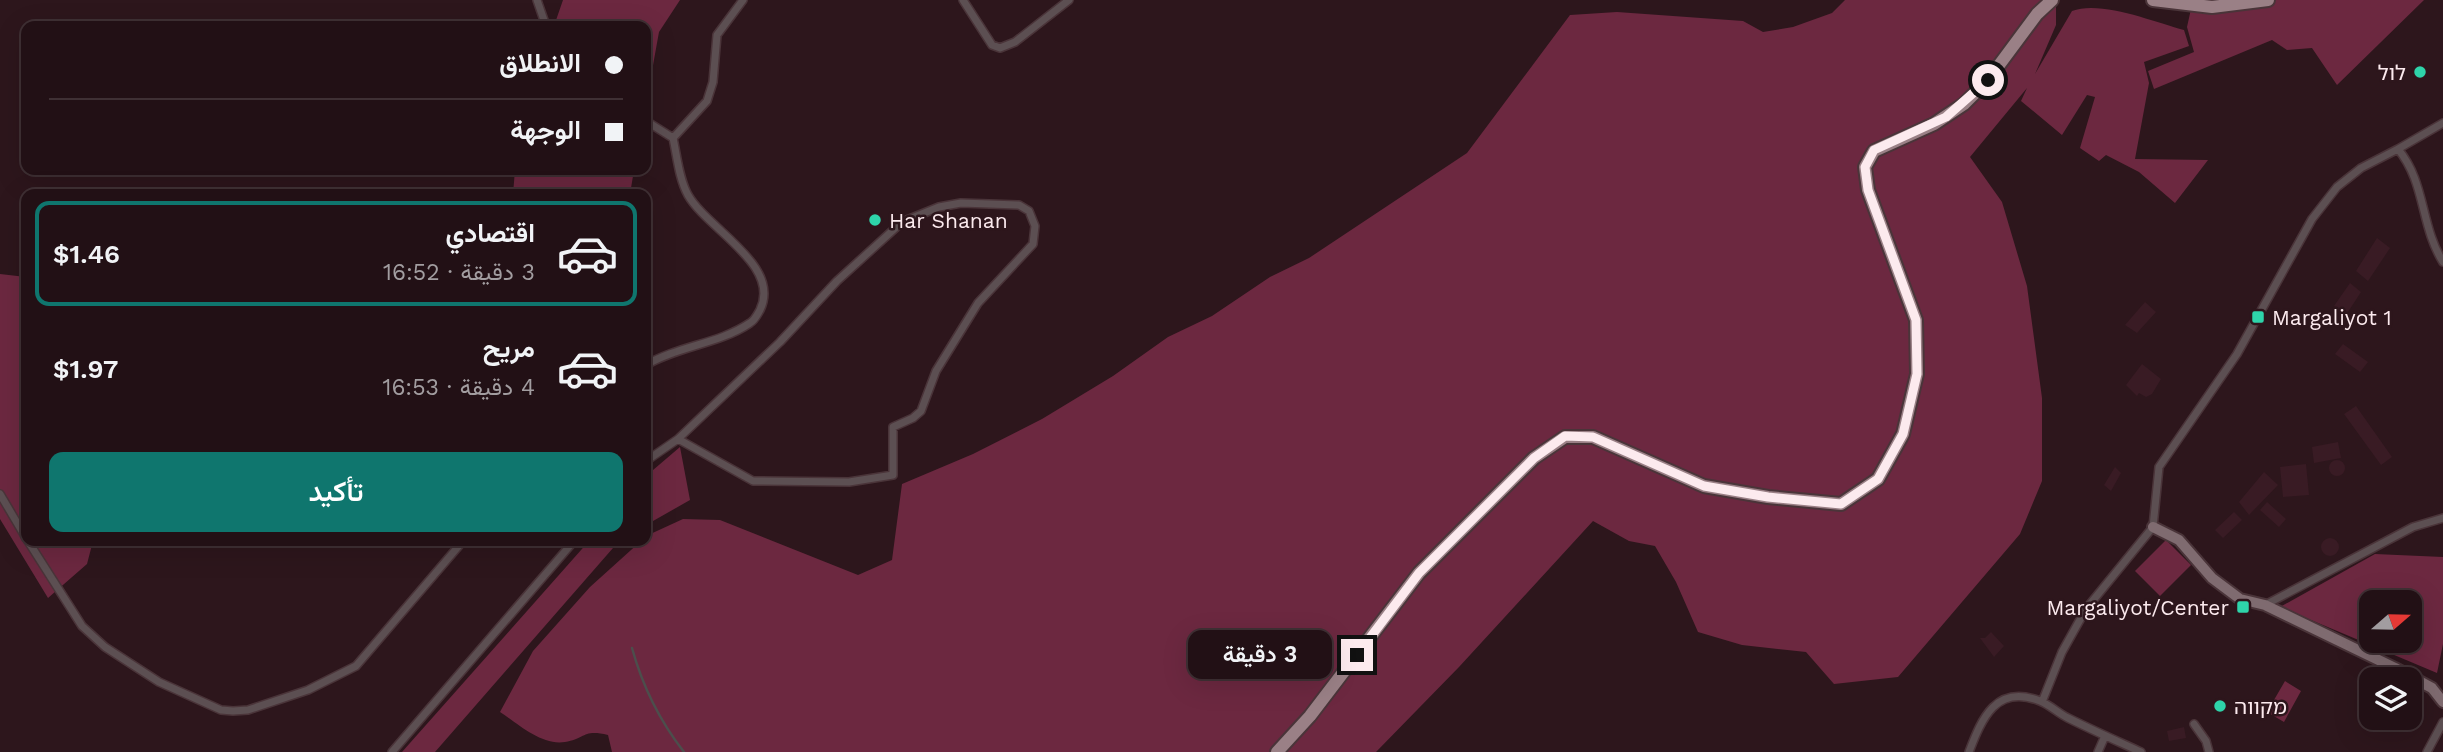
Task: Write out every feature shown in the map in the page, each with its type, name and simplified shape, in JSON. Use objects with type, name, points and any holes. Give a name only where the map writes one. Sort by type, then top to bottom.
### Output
[{"type":"main road","points":[[1277,752],[1310,716],[1419,573],[1534,458],[1565,436],[1593,437],[1704,486],[1768,497],[1841,504],[1878,479],[1903,434],[1917,374],[1916,320],[1868,190],[1865,167],[1874,150],[1946,117],[1977,92],[2037,14],[2052,0]]},
{"type":"main road","points":[[2152,0],[2212,7],[2268,0]]},
{"type":"street","points":[[537,0],[544,21]]},
{"type":"street","points":[[673,138],[707,101],[713,82],[717,35],[743,0]]},
{"type":"street","points":[[963,0],[992,45],[1000,48],[1015,41],[1069,0]]},
{"type":"street","points":[[2042,702],[2062,652],[2086,608],[2153,527],[2159,467],[2237,354],[2312,219],[2337,187],[2361,168],[2443,123]]},
{"type":"street","points":[[651,124],[673,138],[687,193],[702,215],[734,242],[758,272],[764,288],[763,304],[751,323],[664,354],[651,362]]},
{"type":"street","points":[[2398,149],[2414,172],[2426,221],[2443,262]]},
{"type":"street","points":[[651,458],[678,439],[780,342],[837,281],[902,222],[940,207],[961,203],[1008,203],[1029,211],[1035,226],[1033,244],[978,303],[936,371],[921,411],[913,418],[892,427],[893,475],[849,482],[752,481],[678,439]]},
{"type":"street","points":[[0,494],[21,529]]},
{"type":"street","points":[[2265,605],[2413,527],[2443,518]]},
{"type":"street","points":[[2153,527],[2179,540],[2212,578],[2240,599],[2265,605],[2395,668],[2432,688],[2443,702]]},
{"type":"street","points":[[31,546],[82,625],[105,647],[159,682],[220,710],[233,711],[248,710],[308,690],[356,666],[459,546]]},
{"type":"street","points":[[392,752],[570,546]]},
{"type":"street","points":[[1969,752],[1980,722],[1992,707],[2009,697],[2042,702],[2141,752]]},
{"type":"street","points":[[2427,752],[2443,722]]},
{"type":"street","points":[[2194,724],[2206,741],[2209,752]]},
{"type":"street","points":[[2098,752],[2105,736]]},
{"type":"shaded area","points":[[563,0],[680,0],[659,32],[651,76],[651,21],[556,21]]},
{"type":"shaded area","points":[[1845,0],[2056,0],[2056,25],[2035,74],[2072,11],[2084,8],[2112,10],[2184,30],[2189,46],[2144,62],[2149,83],[2135,159],[2208,160],[2175,203],[2139,172],[2106,155],[2099,161],[2080,148],[2095,97],[2087,95],[2062,135],[2021,101],[2027,88],[1970,157],[2002,202],[2027,286],[2042,398],[2042,481],[2020,534],[1898,677],[1834,684],[1806,652],[1742,645],[1698,632],[1676,582],[1655,546],[1629,541],[1593,521],[1459,667],[1376,752],[612,752],[608,735],[593,733],[572,741],[548,741],[500,712],[533,651],[590,587],[635,546],[651,546],[651,534],[683,519],[720,520],[858,575],[892,560],[902,484],[973,454],[1042,419],[1113,376],[1168,337],[1212,316],[1270,277],[1309,258],[1467,153],[1570,15],[1617,12],[1743,21],[1763,32],[1793,27],[1832,13]]},
{"type":"shaded area","points":[[2193,0],[2424,0],[2337,85],[2312,48],[2287,50],[2272,40],[2154,89],[2148,71],[2194,52],[2187,27]]},
{"type":"shaded area","points":[[515,175],[633,175],[631,189],[513,189]]},
{"type":"shaded area","points":[[2377,238],[2390,248],[2368,281],[2356,271]]},
{"type":"shaded area","points":[[0,274],[21,276],[21,546],[92,546],[87,564],[48,598],[0,519]]},
{"type":"shaded area","points":[[2350,283],[2361,292],[2346,315],[2334,306]]},
{"type":"shaded area","points":[[2145,302],[2156,312],[2137,333],[2125,325]]},
{"type":"shaded area","points":[[2343,344],[2368,362],[2360,372],[2335,354]]},
{"type":"shaded area","points":[[2142,364],[2161,379],[2152,394],[2146,397],[2139,393],[2137,396],[2126,385]]},
{"type":"shaded area","points":[[2356,406],[2392,457],[2381,465],[2344,414]]},
{"type":"shaded area","points":[[2338,442],[2341,458],[2314,463],[2312,447]]},
{"type":"shaded area","points":[[680,447],[690,500],[651,522],[651,472]]},
{"type":"shaded area","points":[[2334,460],[2340,460],[2345,468],[2343,474],[2334,476],[2329,471],[2329,465]]},
{"type":"shaded area","points":[[2306,464],[2309,495],[2283,497],[2280,467]]},
{"type":"shaded area","points":[[2115,467],[2121,473],[2111,491],[2104,485]]},
{"type":"shaded area","points":[[2264,472],[2278,485],[2249,515],[2239,502]]},
{"type":"shaded area","points":[[2267,502],[2286,519],[2279,527],[2260,510]]},
{"type":"shaded area","points":[[2234,512],[2242,520],[2223,538],[2215,530]]},
{"type":"shaded area","points":[[2330,538],[2336,541],[2339,547],[2336,553],[2330,556],[2324,553],[2321,547],[2324,541]]},
{"type":"shaded area","points":[[2166,540],[2191,565],[2160,596],[2135,571]]},
{"type":"shaded area","points":[[585,546],[616,546],[435,752],[402,752]]},
{"type":"shaded area","points":[[2375,554],[2443,557],[2443,644],[2437,673],[2389,653],[2422,653],[2422,590],[2359,590],[2359,640],[2280,607]]},
{"type":"shaded area","points":[[1991,632],[2004,646],[1994,657],[1980,638],[1985,638]]},
{"type":"shaded area","points":[[2285,681],[2301,691],[2284,722],[2267,712]]},
{"type":"shaded area","points":[[2184,727],[2186,738],[2169,741],[2167,731]]},
{"type":"waterway","points":[[632,648],[653,703],[684,752]]},
{"type":"place","name":"לול","points":[[2420,72]]},
{"type":"place","name":"Har Shanan","points":[[875,220]]},
{"type":"place","name":"Margaliyot 1","points":[[2258,317]]},
{"type":"place","name":"Margaliyot/Center","points":[[2243,607]]},
{"type":"place","name":"מקווה","points":[[2220,706]]},
{"type":"route","points":[[1357,655],[1419,573],[1534,458],[1565,436],[1593,437],[1704,486],[1768,497],[1841,504],[1878,479],[1903,434],[1917,374],[1916,320],[1868,190],[1865,167],[1874,150],[1946,117],[1964,104],[1988,80]]}]
